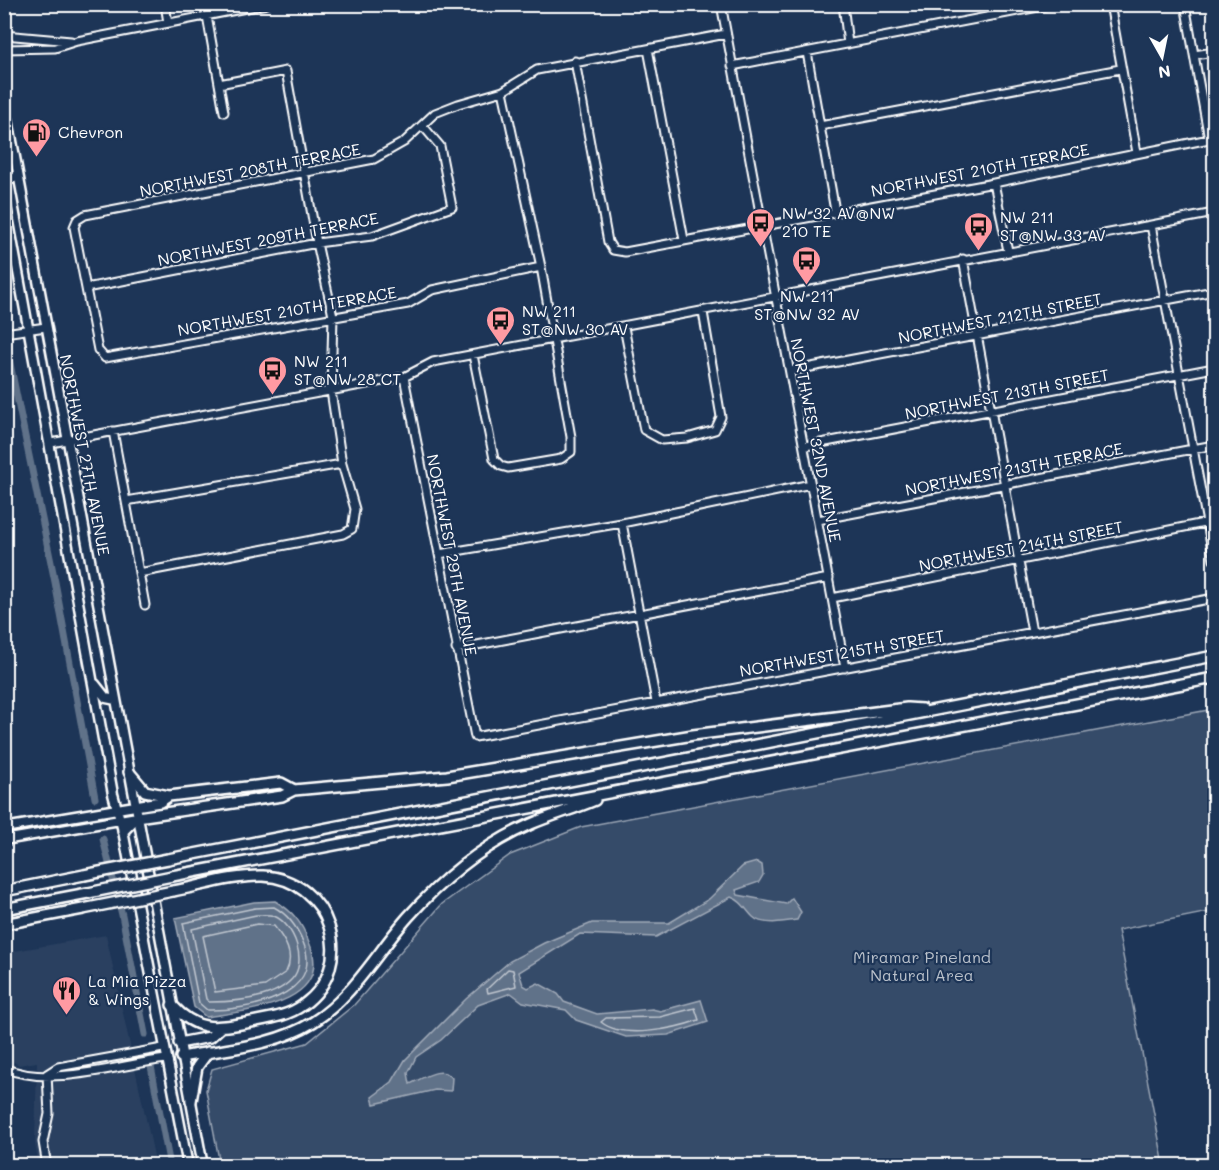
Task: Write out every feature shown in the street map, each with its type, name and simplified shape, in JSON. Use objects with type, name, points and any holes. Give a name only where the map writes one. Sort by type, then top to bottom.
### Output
[{"type":"highway","points":[[4,891],[1215,656]]},
{"type":"highway","points":[[4,909],[1215,678]]},
{"type":"highway","points":[[123,831],[137,816],[282,796],[294,790],[469,773],[623,746],[907,708],[940,710]]},
{"type":"highway","points":[[129,772],[143,790],[169,796],[281,783],[294,790]]},
{"type":"highway","points":[[182,1057],[285,1036],[316,1020],[333,1006],[428,896],[479,854],[529,825],[617,792]]},
{"type":"highway","points":[[135,806],[160,802],[169,796]]},
{"type":"highway","points":[[4,924],[172,891],[263,876],[285,880],[305,890],[319,905],[329,924],[334,950],[332,964],[325,981],[302,1006],[281,1015],[220,1028],[193,1024],[172,1005]]},
{"type":"highway","points":[[179,1044],[210,1037],[220,1028]]},
{"type":"highway","points":[[191,1101],[197,1067],[208,1052]]},
{"type":"main road","name":"NORTHWEST 27TH AVENUE","points":[[4,98],[203,1166]]},
{"type":"main road","points":[[4,180],[18,177]]},
{"type":"main road","name":"NORTHWEST 27TH AVENUE","points":[[4,195],[75,569],[92,678],[188,1166]]},
{"type":"main road","points":[[88,550],[75,569],[94,582]]},
{"type":"main road","points":[[92,678],[101,694],[116,700]]},
{"type":"main road","points":[[4,828],[135,806]]},
{"type":"main road","points":[[4,840],[137,816]]},
{"type":"main road","points":[[164,1048],[179,1044]]},
{"type":"main road","points":[[166,1059],[182,1057]]},
{"type":"street","points":[[165,4],[168,23]]},
{"type":"street","points":[[4,49],[55,48],[76,41],[267,4]]},
{"type":"street","name":"NORTHWEST 32ND AVENUE","points":[[721,4],[845,668]]},
{"type":"street","points":[[843,4],[848,44]]},
{"type":"street","points":[[732,66],[1054,4]]},
{"type":"street","points":[[1110,4],[1137,153]]},
{"type":"street","points":[[1185,4],[1212,139]]},
{"type":"street","points":[[207,16],[224,112]]},
{"type":"street","name":"NORTHWEST 208TH TERRACE","points":[[86,288],[75,227],[77,220],[85,215],[374,159],[423,126],[435,113],[503,91],[537,70],[726,34]]},
{"type":"street","points":[[4,35],[76,41]]},
{"type":"street","points":[[648,49],[684,240]]},
{"type":"street","points":[[807,52],[835,211]]},
{"type":"street","points":[[1194,56],[1215,52]]},
{"type":"street","name":"NORTHWEST 210TH TERRACE","points":[[575,61],[608,242],[613,250],[625,252],[994,183],[1212,139]]},
{"type":"street","points":[[820,126],[1120,69]]},
{"type":"street","points":[[139,573],[344,534],[352,529],[355,509],[342,464],[331,391],[333,316],[316,243],[286,71],[219,84]]},
{"type":"street","points":[[473,355],[494,459],[501,466],[508,468],[561,459],[571,452],[571,437],[541,267],[503,91]]},
{"type":"street","name":"NORTHWEST 209TH TERRACE","points":[[86,288],[316,243],[372,236],[452,207],[440,146],[423,126]]},
{"type":"street","points":[[994,183],[1008,251]]},
{"type":"street","points":[[51,443],[404,377],[433,362],[703,312],[963,259],[1215,213]]},
{"type":"street","points":[[1151,225],[1193,449],[1211,521],[1215,560]]},
{"type":"street","points":[[963,259],[993,410],[1032,632]]},
{"type":"street","name":"NORTHWEST 210TH TERRACE","points":[[86,288],[98,350],[105,358],[408,304],[432,290],[541,267]]},
{"type":"street","name":"NORTHWEST 212TH STREET","points":[[790,371],[1215,291]]},
{"type":"street","points":[[624,327],[644,430],[662,440],[687,438],[715,430],[721,417],[703,312]]},
{"type":"street","points":[[4,333],[46,327]]},
{"type":"street","name":"NORTHWEST 213TH STREET","points":[[805,446],[1215,368]]},
{"type":"street","name":"NORTHWEST 29TH AVENUE","points":[[404,377],[474,737]]},
{"type":"street","points":[[113,431],[146,605]]},
{"type":"street","name":"NORTHWEST 213TH TERRACE","points":[[818,520],[1215,445]]},
{"type":"street","points":[[126,501],[342,464]]},
{"type":"street","points":[[439,554],[622,523],[811,484]]},
{"type":"street","name":"NORTHWEST 214TH STREET","points":[[832,598],[1211,521]]},
{"type":"street","points":[[622,523],[656,702]]},
{"type":"street","points":[[456,649],[828,578]]},
{"type":"street","name":"NORTHWEST 215TH STREET","points":[[474,737],[1215,598]]},
{"type":"street","points":[[47,1074],[58,1067],[164,1048]]},
{"type":"street","points":[[4,1068],[29,1074],[62,1076],[166,1059]]},
{"type":"street","points":[[47,1074],[49,1114],[43,1142],[47,1166]]},
{"type":"shaded area","points":[[106,935],[156,1165],[39,1165],[35,1144],[37,1062],[19,1065],[5,1056],[4,953]]},
{"type":"green space","name":"Miramar Pineland Natural Area","points":[[1214,709],[1214,911],[1118,930],[1164,1165],[220,1165],[206,1090],[212,1069],[307,1043],[354,1005],[442,904],[510,855],[581,827]]},
{"type":"water","points":[[757,862],[762,865],[763,875],[759,882],[736,890],[738,895],[786,904],[792,898],[801,912],[797,920],[762,922],[731,897],[656,937],[580,934],[519,972],[523,985],[528,988],[538,983],[558,994],[564,1002],[597,1014],[652,1009],[660,1011],[701,1000],[708,1022],[668,1035],[626,1037],[576,1020],[566,1010],[523,1002],[511,993],[478,1005],[441,1040],[416,1057],[408,1073],[410,1084],[437,1072],[443,1072],[452,1078],[451,1091],[435,1090],[374,1104],[372,1097],[392,1082],[405,1060],[466,999],[510,961],[544,943],[592,923],[669,923],[709,899],[743,866]]},
{"type":"water","points":[[275,901],[292,913],[306,935],[314,963],[310,979],[298,992],[282,1001],[242,1012],[206,1017],[194,1007],[175,918],[254,902]]},
{"type":"waterway","points":[[7,349],[55,582],[95,798]]},
{"type":"waterway","points":[[103,839],[122,915],[145,1034]]},
{"type":"waterway","points":[[151,1066],[170,1166]]},
{"type":"place","name":"Chevron","points":[[37,158]]},
{"type":"place","name":"NW 32 AV@NW 210 TE","points":[[761,248]]},
{"type":"place","name":"NW 211 ST@NW 33 AV","points":[[979,252]]},
{"type":"place","name":"NW 211 ST@NW 32 AV","points":[[807,286]]},
{"type":"place","name":"NW 211 ST@NW 30 AV","points":[[501,346]]},
{"type":"place","name":"NW 211 ST@NW 28 CT","points":[[273,396]]},
{"type":"place","name":"La Mia Pizza & Wings","points":[[67,1016]]}]
